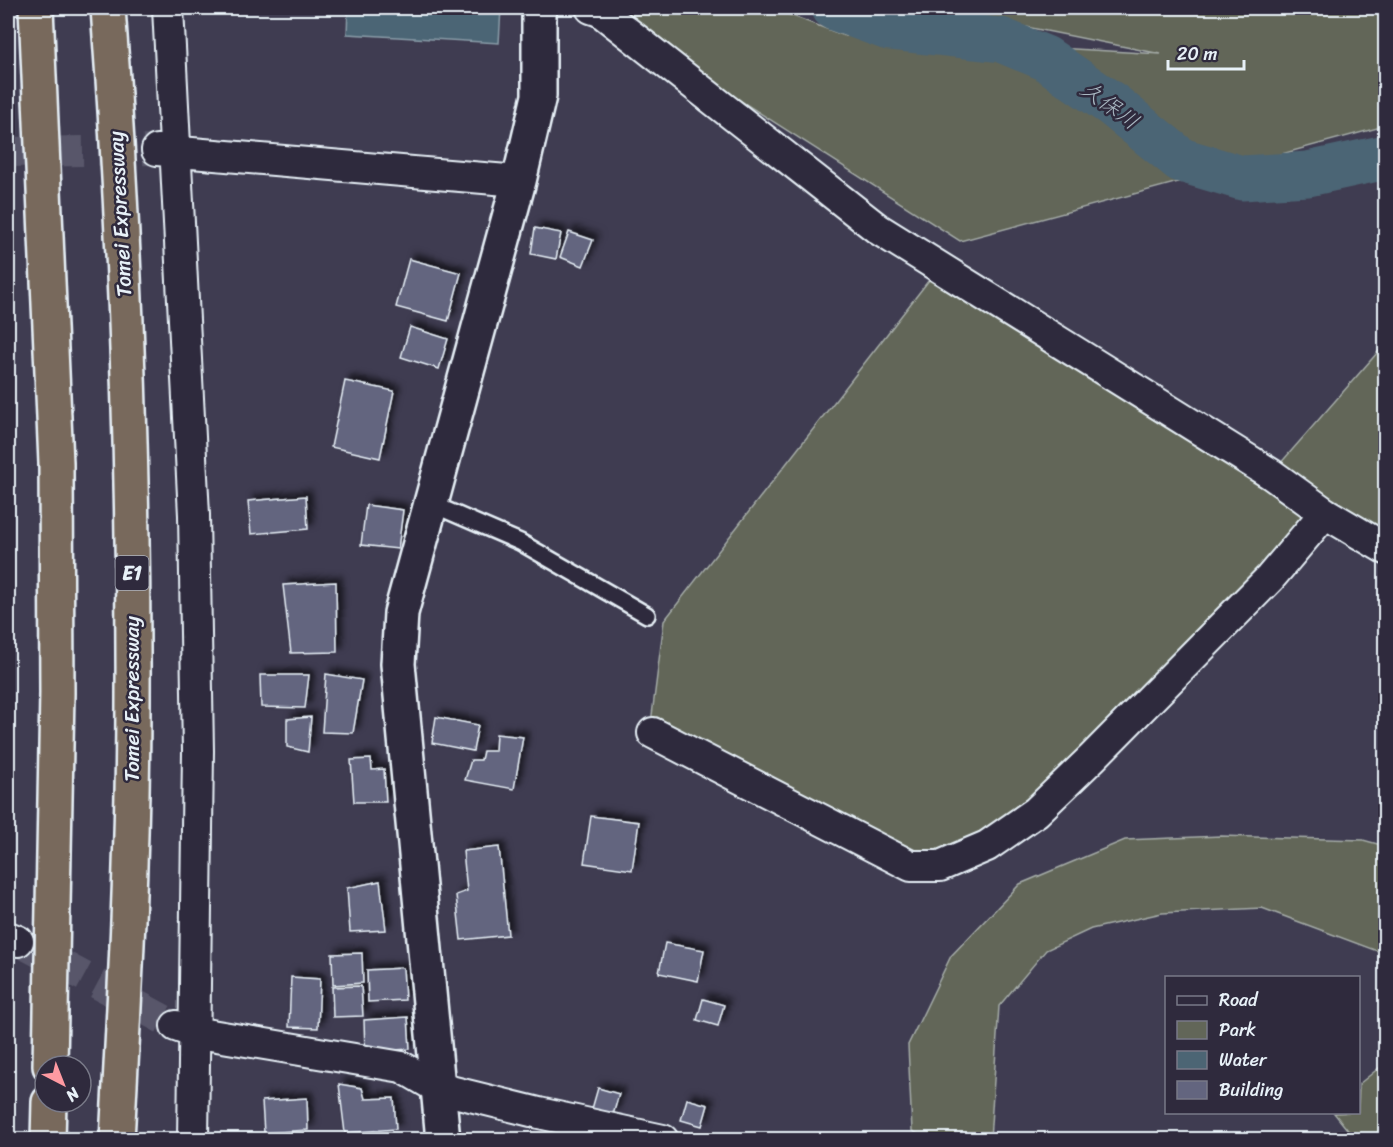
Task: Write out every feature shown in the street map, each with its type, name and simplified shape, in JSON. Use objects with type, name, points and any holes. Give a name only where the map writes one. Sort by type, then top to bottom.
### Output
[{"type":"highway","points":[[36,8],[56,463],[57,693],[50,1054]]},
{"type":"highway","name":"Tomei Expressway","points":[[108,8],[123,256],[130,466],[133,702],[128,938],[117,1140]]},
{"type":"highway","points":[[48,1140],[49,1114]]},
{"type":"street","points":[[168,8],[166,151],[194,527],[198,751],[183,1028],[193,1140]]},
{"type":"street","points":[[443,1140],[398,664],[401,613],[519,181],[539,96],[538,8]]},
{"type":"street","points":[[591,8],[600,11],[878,229],[1271,474],[1325,513],[1386,549]]},
{"type":"street","points":[[166,151],[519,181]]},
{"type":"street","points":[[653,733],[911,866],[940,866],[987,846],[1036,812],[1270,578],[1325,513]]},
{"type":"street","points":[[183,1028],[402,1067],[438,1088],[663,1140]]},
{"type":"lane","points":[[432,504],[520,542],[647,615]]},
{"type":"green space","points":[[596,8],[772,8],[845,36],[1161,54],[931,8],[1385,8],[1385,126],[960,241]]},
{"type":"green space","points":[[936,271],[1325,513],[1016,836],[928,866],[651,723],[664,621]]},
{"type":"green space","points":[[1385,344],[1385,540],[1271,474]]},
{"type":"green space","points":[[1221,836],[1363,840],[1385,846],[1385,954],[1262,908],[1162,913],[1091,929],[1046,950],[999,1006],[990,1139],[928,1139],[912,1131],[908,1045],[951,956],[1020,884],[1125,840]]},
{"type":"green space","points":[[1385,1063],[1385,1139],[1355,1139],[1335,1114],[1360,1114],[1360,1083]]},
{"type":"water","points":[[348,8],[501,8],[499,43],[347,34]]},
{"type":"building","points":[[535,228],[561,233],[556,259],[531,254]]},
{"type":"building","points":[[569,232],[593,240],[583,266],[560,257]]},
{"type":"building","points":[[409,259],[461,273],[448,321],[396,307]]},
{"type":"building","points":[[410,327],[448,339],[439,369],[401,357]]},
{"type":"building","points":[[345,381],[394,391],[380,458],[331,447]]},
{"type":"building","points":[[306,496],[308,529],[251,534],[248,501]]},
{"type":"building","points":[[366,505],[403,510],[398,549],[361,545]]},
{"type":"building","points":[[336,582],[337,652],[291,653],[283,585]]},
{"type":"building","points":[[326,674],[362,680],[353,733],[322,732]]},
{"type":"building","points":[[260,675],[309,675],[305,708],[261,707]]},
{"type":"building","points":[[311,717],[308,752],[287,747],[287,719]]},
{"type":"building","points":[[436,717],[478,725],[473,751],[432,743]]},
{"type":"building","points":[[496,734],[523,737],[514,789],[465,780],[471,760],[481,760],[483,751],[495,751]]},
{"type":"building","points":[[371,759],[372,770],[384,769],[386,802],[354,802],[351,760]]},
{"type":"building","points":[[591,816],[639,822],[632,870],[584,863]]},
{"type":"building","points":[[499,847],[508,935],[461,940],[456,895],[467,891],[463,851]]},
{"type":"building","points":[[380,881],[386,930],[350,932],[347,888]]},
{"type":"building","points":[[665,943],[704,950],[698,981],[659,973]]},
{"type":"building","points":[[362,953],[363,983],[333,985],[332,954]]},
{"type":"building","points":[[403,968],[405,1000],[368,1002],[367,970]]},
{"type":"building","points":[[291,977],[320,979],[318,1028],[289,1027]]},
{"type":"building","points":[[361,986],[363,1016],[333,1017],[332,987]]},
{"type":"building","points":[[703,999],[724,1005],[718,1026],[697,1020]]},
{"type":"building","points":[[408,1017],[410,1049],[365,1052],[364,1020]]},
{"type":"building","points":[[339,1084],[362,1088],[365,1099],[394,1098],[396,1129],[345,1133]]},
{"type":"building","points":[[598,1088],[619,1094],[613,1115],[592,1109]]},
{"type":"building","points":[[307,1098],[308,1130],[264,1133],[262,1101]]},
{"type":"building","points":[[687,1099],[708,1105],[702,1126],[681,1120]]},
{"type":"waterway","name":"久保川","points":[[834,8],[889,28],[1001,40],[1045,58],[1113,105],[1181,160],[1242,178],[1308,174],[1386,157]]},
{"type":"tunnel","points":[[8,152],[157,150]]},
{"type":"tunnel","points":[[18,941],[174,1025]]}]
